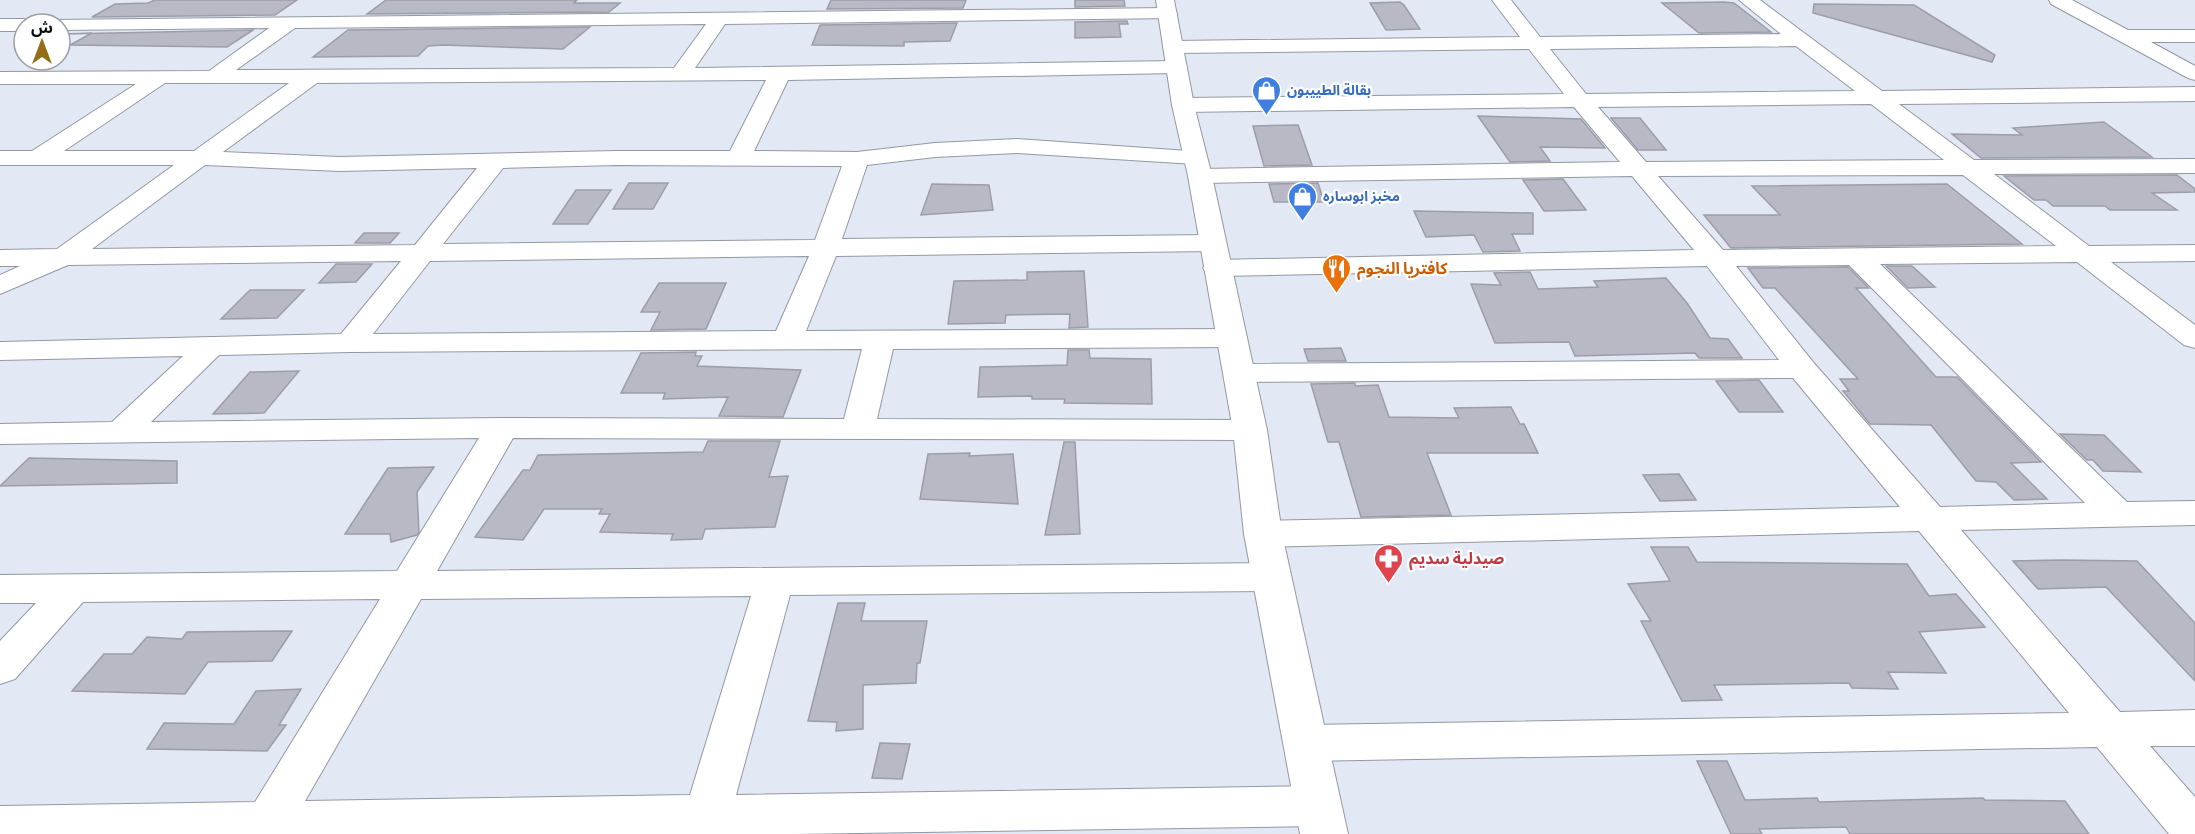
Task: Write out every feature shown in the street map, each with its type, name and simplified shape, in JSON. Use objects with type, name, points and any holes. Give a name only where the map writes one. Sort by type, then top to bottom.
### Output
[{"type":"street","points":[[387,21],[412,0]]},
{"type":"street","points":[[800,18],[809,0]]},
{"type":"street","points":[[1500,0],[1579,99],[1715,258],[1802,369],[2195,831]]},
{"type":"street","points":[[1748,0],[2195,339]]},
{"type":"street","points":[[2058,0],[2195,74]]},
{"type":"street","points":[[0,826],[269,821],[704,825],[1321,820],[1263,534],[1250,430],[1240,373],[1198,166],[1183,105],[1166,7],[800,18],[72,24]]},
{"type":"street","points":[[680,74],[719,19]]},
{"type":"street","points":[[212,78],[289,23]]},
{"type":"street","points":[[2124,36],[2195,36]]},
{"type":"street","points":[[0,78],[780,74],[1533,43],[1800,40]]},
{"type":"street","points":[[738,160],[780,74]]},
{"type":"street","points":[[0,285],[62,258],[311,77]]},
{"type":"street","points":[[38,158],[159,78]]},
{"type":"street","points":[[1183,105],[2195,94]]},
{"type":"street","points":[[0,158],[198,158],[339,164],[616,158],[856,159],[934,150],[1017,146],[1198,166],[1638,169],[2195,166]]},
{"type":"street","points":[[787,340],[826,248],[856,159]]},
{"type":"street","points":[[350,344],[496,161]]},
{"type":"street","points":[[0,258],[425,251],[826,248],[1215,256],[1715,258],[2195,253]]},
{"type":"street","points":[[1857,257],[2117,514]]},
{"type":"street","points":[[0,351],[350,344],[1232,338]]},
{"type":"street","points":[[858,429],[880,339]]},
{"type":"street","points":[[121,432],[210,347]]},
{"type":"street","points":[[1240,373],[1802,369]]},
{"type":"street","points":[[0,434],[502,428],[1250,430]]},
{"type":"street","points":[[269,821],[502,428]]},
{"type":"street","points":[[1263,534],[2195,513]]},
{"type":"street","points":[[0,589],[410,583],[774,583],[1272,577]]},
{"type":"street","points":[[704,825],[774,583]]},
{"type":"street","points":[[0,668],[74,587]]},
{"type":"street","points":[[1306,743],[2195,728]]},
{"type":"building","points":[[155,0],[297,0],[275,15],[92,17],[115,4],[148,3]]},
{"type":"building","points":[[386,0],[577,0],[574,3],[620,3],[609,12],[367,14]]},
{"type":"building","points":[[831,0],[966,0],[963,8],[827,9]]},
{"type":"building","points":[[1075,0],[1124,0],[1125,6],[1075,7]]},
{"type":"building","points":[[1400,2],[1420,29],[1386,30],[1370,3]]},
{"type":"building","points":[[1662,3],[1734,3],[1771,32],[1699,33]]},
{"type":"building","points":[[1814,4],[1914,5],[1995,55],[1992,62],[1813,13]]},
{"type":"building","points":[[1127,21],[1128,24],[1119,24],[1121,37],[1075,38],[1075,22]]},
{"type":"building","points":[[957,23],[950,41],[904,42],[904,46],[812,45],[820,25]]},
{"type":"building","points":[[590,27],[563,49],[442,45],[428,46],[418,56],[313,57],[348,30]]},
{"type":"building","points":[[253,30],[227,47],[72,44],[91,33]]},
{"type":"building","points":[[1478,116],[1581,119],[1605,148],[1540,147],[1550,161],[1510,162]]},
{"type":"building","points":[[1611,118],[1640,118],[1666,150],[1638,150]]},
{"type":"building","points":[[2104,122],[2152,157],[1981,158],[1952,134],[2022,135],[2013,128]]},
{"type":"building","points":[[1298,125],[1312,165],[1264,166],[1253,126]]},
{"type":"building","points":[[2177,175],[2195,189],[2195,192],[2152,193],[2177,210],[2110,210],[2105,206],[2053,206],[2046,200],[2034,200],[2004,176]]},
{"type":"building","points":[[1563,179],[1586,210],[1544,211],[1523,180]]},
{"type":"building","points":[[629,183],[668,183],[653,209],[613,209]]},
{"type":"building","points":[[1318,183],[1324,202],[1274,202],[1269,184]]},
{"type":"building","points":[[932,184],[989,185],[993,210],[921,215]]},
{"type":"building","points":[[1947,184],[2022,244],[1731,248],[1704,215],[1780,215],[1752,186]]},
{"type":"building","points":[[576,190],[611,190],[588,224],[553,224]]},
{"type":"building","points":[[1414,211],[1533,213],[1533,234],[1512,234],[1520,251],[1483,252],[1474,235],[1426,237]]},
{"type":"building","points":[[364,233],[399,233],[390,243],[355,243]]},
{"type":"building","points":[[336,264],[372,264],[356,282],[319,283]]},
{"type":"building","points":[[1886,266],[1912,266],[1935,287],[1908,288]]},
{"type":"building","points":[[1848,267],[1869,288],[1856,288],[1936,377],[1957,377],[2041,462],[2011,463],[2047,499],[2014,500],[1996,482],[1976,481],[1931,425],[1870,424],[1843,391],[1849,391],[1840,379],[1858,379],[1775,288],[1763,288],[1748,268]]},
{"type":"building","points":[[1084,271],[1088,327],[1069,328],[1070,314],[1006,315],[1005,323],[948,324],[954,281],[1027,280],[1027,272]]},
{"type":"building","points":[[1530,272],[1538,289],[1598,287],[1594,281],[1666,278],[1687,303],[1710,338],[1728,339],[1742,358],[1699,358],[1695,353],[1575,356],[1569,342],[1495,343],[1471,284],[1501,285],[1494,273]]},
{"type":"building","points":[[659,283],[726,283],[706,329],[651,330],[660,312],[641,312]]},
{"type":"building","points":[[250,290],[304,290],[277,318],[221,319]]},
{"type":"building","points":[[1341,348],[1346,361],[1308,361],[1304,349]]},
{"type":"building","points":[[1068,350],[1089,350],[1090,358],[1151,359],[1152,404],[1064,403],[1065,399],[1032,399],[1032,396],[978,397],[980,367],[1067,365]]},
{"type":"building","points":[[696,352],[695,356],[702,356],[697,366],[801,370],[783,417],[719,416],[728,397],[663,399],[665,393],[621,393],[641,353]]},
{"type":"building","points":[[299,371],[264,413],[213,414],[250,372]]},
{"type":"building","points":[[1759,380],[1783,412],[1739,412],[1716,381]]},
{"type":"building","points":[[1355,383],[1355,386],[1378,385],[1389,417],[1459,418],[1454,408],[1511,407],[1520,424],[1524,424],[1538,453],[1427,453],[1451,515],[1361,517],[1339,442],[1328,442],[1311,384]]},
{"type":"building","points":[[2060,434],[2104,435],[2141,472],[2103,471],[2093,460],[2087,460]]},
{"type":"building","points":[[708,441],[780,441],[769,477],[788,476],[775,527],[705,529],[702,539],[671,540],[673,534],[600,532],[610,514],[599,514],[602,509],[544,509],[523,540],[475,537],[523,470],[530,470],[538,455],[703,452]]},
{"type":"building","points":[[1064,442],[1075,442],[1080,534],[1045,535]]},
{"type":"building","points":[[970,453],[969,456],[1013,454],[1018,504],[920,499],[928,454]]},
{"type":"building","points":[[29,458],[177,461],[177,483],[0,486]]},
{"type":"building","points":[[434,467],[417,492],[419,532],[417,535],[391,542],[390,534],[345,534],[388,468]]},
{"type":"building","points":[[1679,474],[1696,500],[1660,501],[1643,475]]},
{"type":"building","points":[[1651,547],[1688,547],[1697,562],[1907,564],[1929,596],[1956,594],[1985,627],[1919,632],[1946,673],[1888,672],[1898,689],[1852,688],[1849,683],[1714,685],[1722,700],[1682,701],[1641,621],[1651,621],[1628,584],[1670,581]]},
{"type":"building","points":[[2013,561],[2137,561],[2195,623],[2195,681],[2106,587],[2038,589]]},
{"type":"building","points":[[838,603],[865,603],[861,621],[927,621],[920,663],[917,663],[916,683],[863,685],[863,729],[836,731],[837,722],[808,721]]},
{"type":"building","points":[[292,631],[272,661],[208,662],[185,694],[72,691],[104,654],[132,654],[147,637],[182,639],[187,632]]},
{"type":"building","points":[[301,689],[279,725],[286,725],[267,751],[147,749],[164,723],[234,724],[256,691]]},
{"type":"building","points":[[880,743],[910,744],[902,779],[872,778]]},
{"type":"building","points":[[1697,761],[1727,761],[1745,800],[1817,798],[1819,802],[1983,798],[1985,800],[2065,801],[2089,834],[1850,834],[1846,827],[1759,829],[1762,834],[1731,834]]},
{"type":"place","name":"بقالة الطييبون","points":[[1266,116]]},
{"type":"place","name":"مخبز ابوساره","points":[[1302,222]]},
{"type":"place","name":"كافتريا النجوم","points":[[1336,294]]},
{"type":"place","name":"صيدلية سديم","points":[[1388,584]]}]
